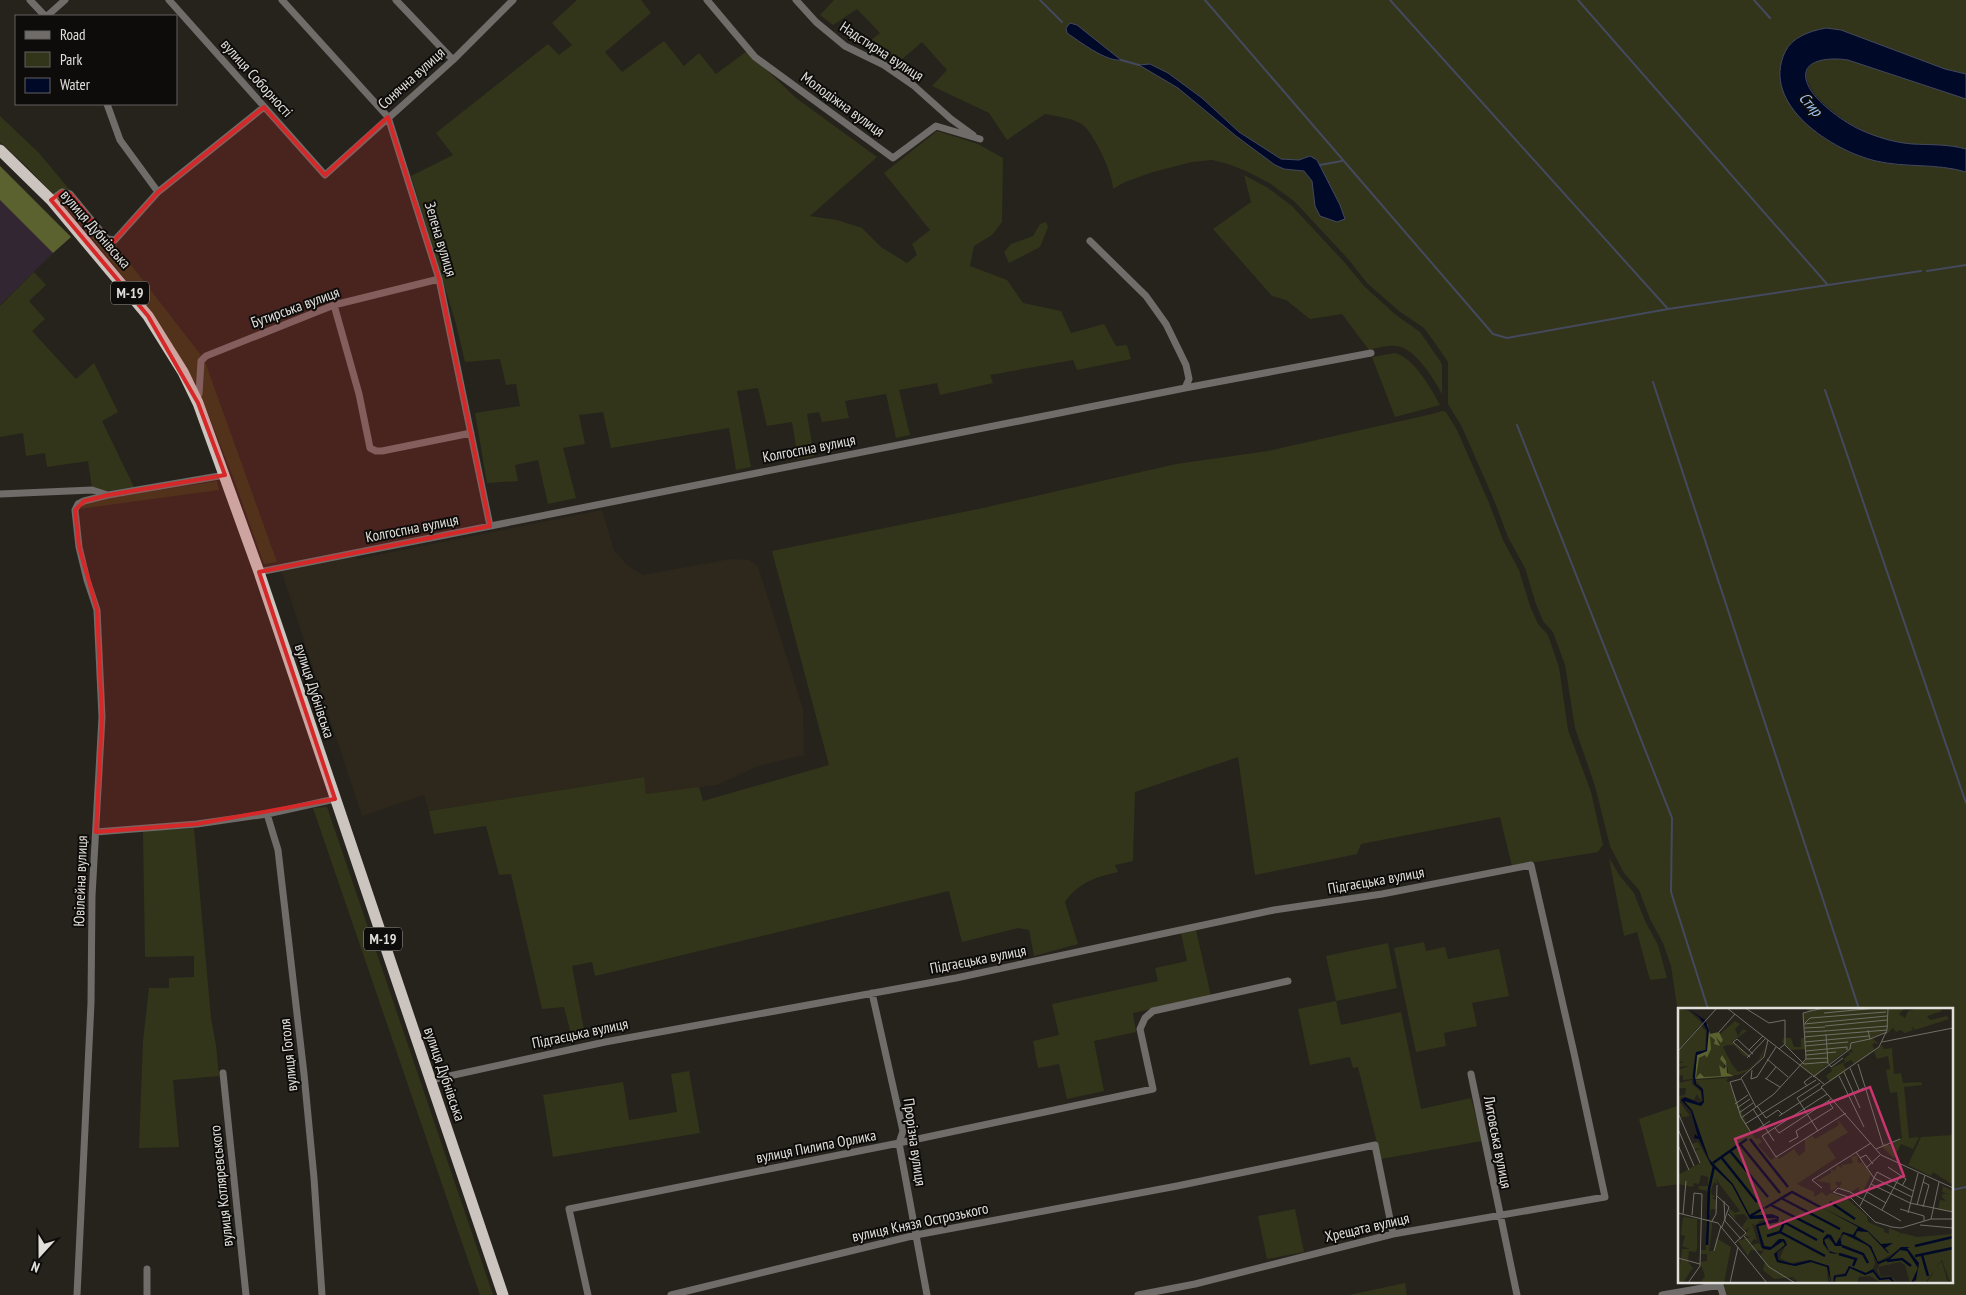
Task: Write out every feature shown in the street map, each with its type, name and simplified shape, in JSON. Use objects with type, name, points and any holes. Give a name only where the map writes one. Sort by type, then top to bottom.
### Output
[{"type":"highway","name":"вулиця Дубнівська","points":[[0,150],[51,200],[148,316],[195,397],[260,572],[334,799],[503,1295]]},
{"type":"street","points":[[30,0],[45,15]]},
{"type":"street","points":[[47,15],[66,0]]},
{"type":"street","name":"вулиця Соборності","points":[[169,0],[324,175]]},
{"type":"street","name":"Зелена вулиця","points":[[282,0],[388,118],[439,279],[490,526]]},
{"type":"street","points":[[396,0],[453,60]]},
{"type":"street","name":"Сонячна вулиця","points":[[324,175],[453,60],[513,0]]},
{"type":"street","name":"Молодіжна вулиця","points":[[707,0],[755,57],[893,158],[936,126],[980,139]]},
{"type":"street","name":"Надстирна вулиця","points":[[796,0],[816,22],[845,46],[884,65],[913,85],[951,119],[980,139]]},
{"type":"street","points":[[107,105],[120,140],[158,192]]},
{"type":"street","points":[[51,200],[62,192],[70,194],[107,239],[115,240],[158,192],[264,107]]},
{"type":"street","points":[[1090,241],[1146,296],[1166,324],[1186,365],[1189,379],[1185,388]]},
{"type":"street","name":"Бутирська вулиця","points":[[195,397],[200,394],[201,361],[206,356],[334,305],[439,279]]},
{"type":"street","points":[[334,305],[359,394],[370,448],[382,451],[471,433]]},
{"type":"street","name":"Колгоспна вулиця","points":[[260,572],[1185,388],[1371,353]]},
{"type":"street","points":[[0,494],[92,490],[108,495],[225,475]]},
{"type":"street","name":"Ювілейна вулиця","points":[[77,1295],[91,1004],[92,896],[102,717],[97,610],[79,547],[75,510],[78,504],[84,501],[108,495]]},
{"type":"street","points":[[96,832],[197,824],[267,814],[334,799]]},
{"type":"street","name":"вулиця Гоголя","points":[[267,814],[278,850],[294,986],[314,1178],[322,1295]]},
{"type":"street","name":"Підгаєцька вулиця","points":[[431,1080],[605,1042],[956,978],[1274,910],[1382,894],[1532,865],[1605,1197]]},
{"type":"street","name":"вулиця Пилипа Орлика","points":[[588,1295],[569,1209],[899,1144],[1153,1089],[1140,1029],[1145,1018],[1153,1011],[1288,981]]},
{"type":"street","name":"Прорізна вулиця","points":[[872,993],[903,1131],[899,1144],[927,1295]]},
{"type":"street","name":"вулиця Котляревського","points":[[222,1074],[246,1295]]},
{"type":"street","name":"Литовська вулиця","points":[[1471,1074],[1517,1295]]},
{"type":"street","name":"вулиця Князя Острозького","points":[[671,1295],[916,1235],[1177,1186],[1374,1145],[1393,1234]]},
{"type":"street","name":"Хрещата вулиця","points":[[1138,1295],[1195,1284],[1393,1234],[1605,1197]]},
{"type":"street","points":[[147,1270],[147,1295]]},
{"type":"street","points":[[1662,1295],[1720,1286],[1723,1295]]},
{"type":"highlighted area","points":[[264,107],[325,175],[388,117],[439,279],[490,526],[259,572],[335,799],[197,824],[96,832],[102,717],[97,610],[79,547],[75,510],[84,501],[108,495],[225,475],[198,403],[148,316],[51,200],[62,192],[70,194],[111,244],[158,192]]},
{"type":"shaded area","points":[[0,200],[53,253],[0,305]]},
{"type":"shaded area","points":[[602,510],[614,551],[628,566],[643,575],[730,559],[749,560],[758,566],[803,709],[804,755],[758,766],[717,785],[646,794],[643,777],[429,811],[424,795],[362,816],[281,570],[355,555],[357,559]]},
{"type":"green space","points":[[577,0],[641,0],[651,13],[605,52],[622,72],[664,41],[684,66],[699,53],[716,74],[747,51],[796,98],[877,157],[810,216],[837,220],[862,228],[881,247],[907,263],[917,255],[912,244],[930,230],[884,173],[937,131],[978,144],[1003,158],[1002,222],[992,235],[974,246],[970,266],[1007,280],[1023,303],[1061,311],[1071,333],[1104,324],[1116,346],[1127,345],[1131,359],[1077,370],[1073,360],[990,375],[993,383],[940,395],[937,383],[899,390],[910,435],[896,438],[886,394],[845,401],[849,418],[822,422],[819,412],[807,414],[814,456],[798,459],[792,422],[767,426],[758,388],[737,391],[751,467],[736,470],[729,428],[611,448],[603,412],[579,415],[585,444],[563,448],[576,498],[548,504],[538,460],[515,465],[518,481],[487,483],[475,413],[520,406],[516,384],[506,385],[500,359],[465,362],[456,324],[411,176],[453,155],[436,133],[548,44],[559,55],[572,45],[552,23]]},
{"type":"green space","points":[[834,0],[1966,0],[1966,74],[1945,69],[1841,30],[1826,28],[1782,58],[1781,79],[1787,98],[1798,115],[1832,143],[1851,153],[1891,164],[1957,169],[1966,172],[1966,1295],[1727,1295],[1723,1282],[1954,1282],[1954,1008],[1678,1008],[1678,1013],[1671,966],[1663,943],[1650,919],[1639,890],[1624,873],[1610,846],[1595,786],[1575,728],[1565,665],[1553,632],[1543,621],[1525,568],[1508,537],[1462,427],[1448,404],[1448,362],[1424,328],[1399,311],[1367,283],[1349,260],[1295,202],[1271,184],[1246,171],[1212,160],[1192,162],[1153,172],[1125,182],[1113,189],[1110,174],[1096,143],[1080,123],[1067,118],[1045,114],[1007,140],[989,113],[932,86],[947,70],[922,42],[901,60],[864,46],[880,33],[857,9],[833,25],[820,15]],"holes":[[[1140,65],[1168,73],[1202,98],[1239,132],[1281,159],[1299,160],[1310,156],[1317,160],[1340,205],[1315,206],[1312,181],[1304,171],[1284,169],[1236,136],[1178,88]]]},
{"type":"green space","points":[[1823,58],[1848,60],[1966,99],[1966,149],[1891,141],[1870,134],[1851,124],[1821,101],[1809,84],[1806,75],[1808,69]]},
{"type":"green space","points":[[0,116],[39,153],[114,243],[204,359],[277,562],[264,564],[233,477],[197,386],[153,314],[80,223],[27,167],[0,142]]},
{"type":"green space","points":[[0,166],[71,237],[53,253],[0,200]]},
{"type":"green space","points":[[1244,175],[1268,188],[1292,206],[1364,286],[1396,315],[1420,332],[1442,364],[1442,394],[1423,365],[1404,348],[1390,346],[1369,350],[1342,314],[1310,319],[1286,300],[1272,296],[1213,229],[1251,202]]},
{"type":"green space","points":[[1046,222],[1048,227],[1040,247],[1009,263],[1004,252],[1011,244],[1033,236],[1040,224]]},
{"type":"green space","points":[[34,272],[46,285],[29,301],[45,319],[32,331],[76,379],[94,363],[118,412],[102,421],[134,487],[108,491],[92,488],[88,461],[47,467],[45,453],[26,456],[23,433],[0,437],[0,306]]},
{"type":"green space","points":[[1395,353],[1402,356],[1415,367],[1427,382],[1440,405],[1395,417],[1372,357]]},
{"type":"green space","points":[[1442,411],[1446,412],[1457,430],[1503,540],[1519,570],[1530,606],[1538,624],[1548,635],[1559,667],[1568,730],[1591,792],[1603,845],[1598,852],[1512,866],[1500,817],[1361,844],[1357,854],[1255,875],[1238,757],[1135,792],[1133,861],[1115,865],[1118,872],[1102,876],[1081,885],[1065,902],[1078,944],[1034,956],[1029,930],[1018,928],[962,942],[949,891],[595,976],[592,962],[572,966],[586,1040],[573,1041],[564,1007],[542,1009],[511,874],[499,875],[486,826],[434,834],[429,811],[644,777],[646,794],[699,787],[703,801],[829,765],[772,551],[983,508],[1176,464],[1268,451]]},
{"type":"green space","points":[[217,481],[219,490],[78,509],[84,504],[109,498]]},
{"type":"green space","points":[[327,807],[493,1295],[480,1295],[313,808]]},
{"type":"green space","points":[[194,828],[211,1018],[219,1076],[173,1080],[179,1147],[139,1148],[143,1041],[149,988],[169,988],[169,978],[194,977],[194,956],[145,957],[143,831]]},
{"type":"green space","points":[[1609,858],[1620,876],[1634,893],[1645,921],[1658,945],[1667,978],[1650,980],[1637,932],[1624,936]]},
{"type":"green space","points":[[1196,930],[1211,996],[1133,1013],[1136,1032],[1094,1041],[1104,1091],[1067,1099],[1059,1064],[1038,1068],[1033,1041],[1059,1035],[1052,1004],[1158,981],[1155,968],[1187,961],[1181,933]]},
{"type":"green space","points":[[1424,942],[1426,951],[1445,947],[1448,959],[1499,949],[1509,996],[1472,1003],[1477,1026],[1444,1033],[1446,1046],[1416,1052],[1394,948]]},
{"type":"green space","points":[[1388,943],[1397,988],[1336,1001],[1326,956]]},
{"type":"green space","points":[[1336,1001],[1341,1025],[1401,1012],[1421,1109],[1471,1098],[1482,1141],[1381,1159],[1358,1067],[1353,1068],[1350,1057],[1310,1065],[1298,1009]]},
{"type":"green space","points":[[689,1071],[700,1133],[553,1157],[543,1095],[623,1082],[629,1120],[677,1112],[671,1074]]},
{"type":"green space","points":[[1678,1106],[1678,1184],[1657,1187],[1639,1119]]},
{"type":"green space","points":[[1295,1209],[1304,1252],[1267,1259],[1258,1216]]},
{"type":"green space","points":[[1405,1283],[1407,1295],[1349,1295]]},
{"type":"water","points":[[1070,23],[1077,25],[1121,60],[1108,58],[1100,54],[1067,33],[1066,28]]},
{"type":"water","name":"Стир","points":[[1826,28],[1841,30],[1945,69],[1966,74],[1966,99],[1848,60],[1823,60],[1816,62],[1806,71],[1806,79],[1814,95],[1826,107],[1848,123],[1867,133],[1886,139],[1913,144],[1946,145],[1966,149],[1966,172],[1944,167],[1887,163],[1859,156],[1822,136],[1805,123],[1791,107],[1783,90],[1780,71],[1785,52],[1792,42],[1808,33]]},
{"type":"water","points":[[1150,64],[1168,73],[1202,98],[1239,132],[1281,159],[1299,160],[1310,156],[1317,160],[1345,219],[1337,222],[1320,216],[1315,206],[1312,181],[1304,171],[1284,169],[1275,165],[1236,136],[1178,88],[1139,65]]},
{"type":"waterway","points":[[1040,0],[1062,22]]},
{"type":"waterway","points":[[1205,0],[1493,334],[1507,338],[1668,309],[1921,271]]},
{"type":"waterway","points":[[1390,0],[1668,309]]},
{"type":"waterway","points":[[1578,0],[1827,284]]},
{"type":"waterway","points":[[1754,0],[1770,18]]},
{"type":"waterway","points":[[1121,60],[1139,65]]},
{"type":"waterway","points":[[1320,165],[1342,161]]},
{"type":"waterway","points":[[1927,271],[1966,265]]},
{"type":"waterway","points":[[1653,382],[1859,1008]]},
{"type":"waterway","points":[[1825,390],[1966,803]]},
{"type":"waterway","points":[[1517,425],[1672,818],[1671,892],[1708,1008]]},
{"type":"waterway","points":[[1954,1190],[1966,1187]]}]
